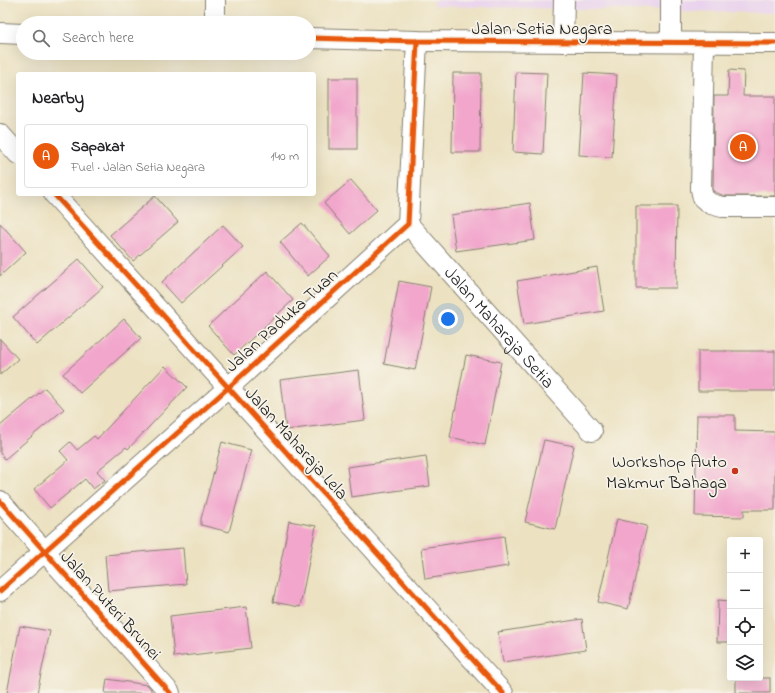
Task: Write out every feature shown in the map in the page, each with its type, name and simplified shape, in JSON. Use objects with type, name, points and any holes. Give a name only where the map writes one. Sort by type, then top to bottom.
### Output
[{"type":"street","points":[[215,0],[215,16]]},
{"type":"street","points":[[563,42],[564,0]]},
{"type":"street","points":[[671,0],[671,42]]},
{"type":"street","points":[[0,33],[16,34]]},
{"type":"street","name":"Jalan Setia Negara","points":[[316,38],[417,41],[775,43]]},
{"type":"street","points":[[408,224],[417,41]]},
{"type":"street","points":[[704,43],[701,190],[703,198],[711,204],[722,207],[775,207]]},
{"type":"street","points":[[0,134],[16,152]]},
{"type":"street","name":"Jalan Maharaja Lela","points":[[56,196],[503,693]]},
{"type":"street","name":"Jalan Paduka Tuan","points":[[0,591],[229,387],[408,224]]},
{"type":"street","name":"Jalan Maharaja Setia","points":[[408,224],[592,431]]},
{"type":"street","name":"Jalan Puteri Brunei","points":[[0,501],[170,693]]},
{"type":"shaded area","points":[[433,0],[775,0],[775,13],[433,6]]},
{"type":"building","points":[[729,70],[744,71],[743,96],[775,96],[775,196],[724,196],[713,191],[714,96],[728,96]]},
{"type":"building","points":[[516,72],[547,73],[543,154],[513,152]]},
{"type":"building","points":[[453,73],[481,73],[480,152],[452,152]]},
{"type":"building","points":[[584,73],[617,75],[612,157],[579,155]]},
{"type":"building","points":[[329,78],[357,78],[357,149],[329,149]]},
{"type":"building","points":[[351,180],[377,210],[350,234],[324,203]]},
{"type":"building","points":[[155,196],[178,222],[133,261],[110,235]]},
{"type":"building","points":[[530,203],[535,240],[456,251],[451,215]]},
{"type":"building","points":[[636,206],[677,206],[676,288],[636,288]]},
{"type":"building","points":[[0,223],[26,252],[0,276]]},
{"type":"building","points":[[302,223],[330,256],[308,276],[280,242]]},
{"type":"building","points":[[223,225],[243,247],[181,303],[162,282]]},
{"type":"building","points":[[79,259],[103,287],[37,345],[13,317]]},
{"type":"building","points":[[597,267],[604,311],[524,324],[517,281]]},
{"type":"building","points":[[267,271],[293,300],[234,355],[208,326]]},
{"type":"building","points":[[399,281],[431,287],[415,370],[384,364]]},
{"type":"building","points":[[124,319],[141,338],[80,393],[63,374]]},
{"type":"building","points":[[0,339],[18,359],[0,375]]},
{"type":"building","points":[[698,351],[775,351],[775,391],[698,391]]},
{"type":"building","points":[[466,355],[501,362],[485,445],[450,437]]},
{"type":"building","points":[[165,366],[187,387],[128,449],[126,447],[97,471],[105,480],[93,489],[85,479],[50,508],[34,489],[68,460],[60,451],[70,442],[77,450],[94,436],[97,439]]},
{"type":"building","points":[[359,370],[365,420],[286,430],[280,380]]},
{"type":"building","points":[[45,388],[64,409],[5,459],[0,453],[0,426]]},
{"type":"building","name":"Workshop Auto Makmur Bahaga","points":[[697,415],[735,415],[735,431],[775,432],[775,510],[744,510],[744,517],[695,516]]},
{"type":"building","points":[[544,440],[574,446],[555,529],[525,522]]},
{"type":"building","points":[[222,442],[251,450],[229,532],[201,525],[201,519]]},
{"type":"building","points":[[426,456],[430,486],[351,497],[347,467]]},
{"type":"building","points":[[617,519],[647,526],[628,609],[598,602]]},
{"type":"building","points":[[289,521],[316,526],[300,607],[273,602]]},
{"type":"building","points":[[504,536],[508,566],[425,579],[421,548]]},
{"type":"building","points":[[183,548],[186,584],[108,591],[105,555]]},
{"type":"building","points":[[718,600],[727,601],[727,642],[717,642]]},
{"type":"building","points":[[246,607],[251,648],[174,657],[170,616]]},
{"type":"building","points":[[582,619],[586,650],[503,662],[498,632]]},
{"type":"building","points":[[20,626],[50,631],[37,693],[7,693]]},
{"type":"building","points":[[763,678],[770,678],[770,693],[736,693],[736,681],[763,681]]},
{"type":"building","points":[[107,679],[148,685],[151,689],[151,693],[105,693]]},
{"type":"cycle path","points":[[316,38],[417,41],[775,43]]},
{"type":"cycle path","points":[[0,591],[229,387],[408,224],[417,41]]},
{"type":"cycle path","points":[[56,196],[503,693]]},
{"type":"cycle path","points":[[0,501],[170,693]]},
{"type":"place","name":"Sapakat","points":[[743,147]]},
{"type":"place","name":"Workshop Auto Makmur Bahaga","points":[[735,471]]}]
